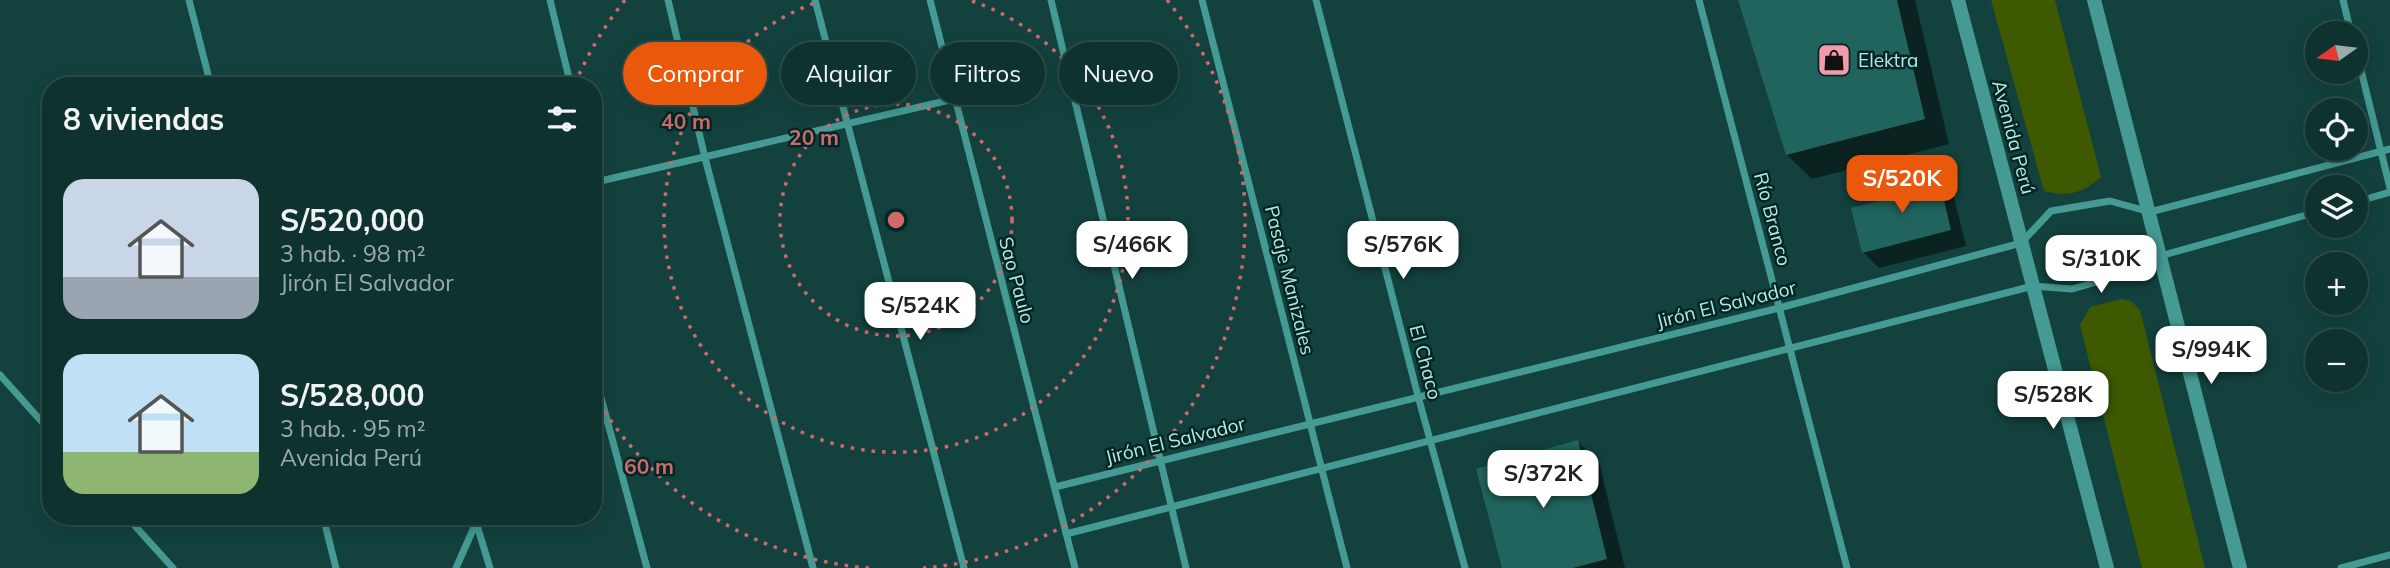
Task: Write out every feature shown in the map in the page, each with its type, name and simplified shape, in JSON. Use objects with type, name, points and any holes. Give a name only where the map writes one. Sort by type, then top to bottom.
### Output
[{"type":"main road","name":"Avenida Perú","points":[[1958,0],[2107,568]]},
{"type":"main road","points":[[2094,0],[2240,568]]},
{"type":"street","points":[[189,0],[209,77]]},
{"type":"street","points":[[550,0],[569,77]]},
{"type":"street","points":[[668,0],[705,158],[813,568]]},
{"type":"street","points":[[815,0],[964,568]]},
{"type":"street","name":"Sao Paulo","points":[[930,0],[940,42]]},
{"type":"street","points":[[1051,0],[1186,568]]},
{"type":"street","name":"Pasaje Manizales","points":[[1202,0],[1347,568]]},
{"type":"street","name":"El Chaco","points":[[1317,0],[1418,396],[1465,568]]},
{"type":"street","name":"Río Branco","points":[[1699,0],[1847,568]]},
{"type":"street","points":[[2343,0],[2348,21]]},
{"type":"street","points":[[2364,84],[2390,190],[2368,198]]},
{"type":"street","points":[[602,184],[930,105]]},
{"type":"street","name":"Sao Paulo","points":[[956,105],[1075,568]]},
{"type":"street","points":[[2021,243],[2051,211],[2110,201],[2150,212],[2390,149]]},
{"type":"street","points":[[1066,534],[2033,286],[2072,289],[2128,273],[2160,256],[2305,215]]},
{"type":"street","name":"Jirón El Salvador","points":[[1055,487],[1779,308],[2021,243]]},
{"type":"street","points":[[0,375],[42,422]]},
{"type":"street","points":[[602,401],[647,568]]},
{"type":"street","points":[[134,525],[173,568]]},
{"type":"street","points":[[325,525],[336,568]]},
{"type":"street","points":[[456,568],[474,525]]},
{"type":"street","points":[[478,525],[489,568]]},
{"type":"street","points":[[2341,568],[2390,555]]},
{"type":"green space","points":[[1991,0],[2055,0],[2101,177],[2081,190],[2068,194],[2044,191]]},
{"type":"green space","points":[[2122,299],[2131,301],[2140,310],[2205,568],[2142,568],[2080,325],[2090,307]]},
{"type":"building","name":"Elektra","points":[[1738,0],[1897,0],[1925,119],[1786,155]]},
{"type":"building","points":[[1938,175],[1951,230],[1862,253],[1851,208],[1879,201],[1876,190]]},
{"type":"building","points":[[1578,440],[1607,559],[1573,568],[1502,568],[1476,469]]},
{"type":"place","name":"Elektra","points":[[1834,60]]}]
